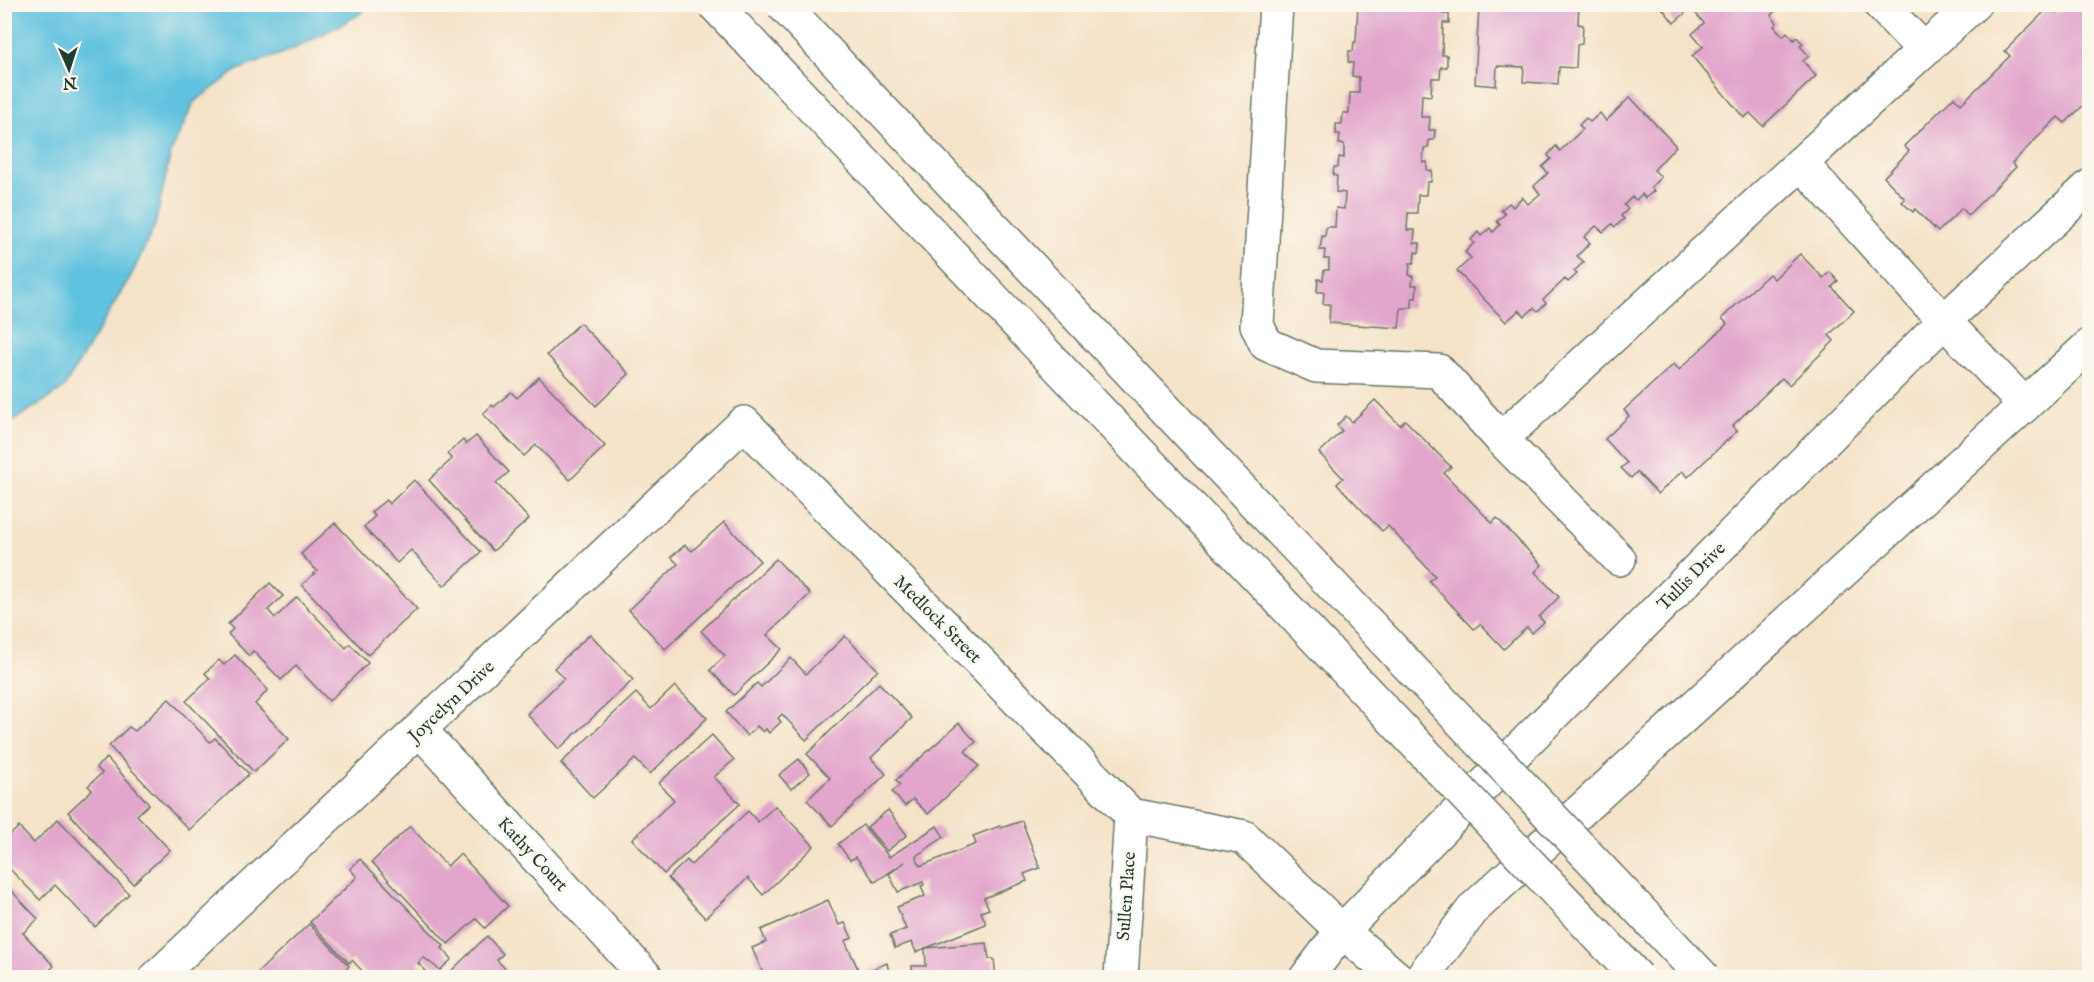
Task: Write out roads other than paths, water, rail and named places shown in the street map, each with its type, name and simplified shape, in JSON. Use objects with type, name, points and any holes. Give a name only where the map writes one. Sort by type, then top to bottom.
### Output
[{"type":"street","points":[[714,4],[1638,978]]},
{"type":"street","points":[[782,4],[1704,978]]},
{"type":"street","points":[[1276,4],[1257,325],[1266,344],[1316,366],[1440,372],[1501,439],[1619,559]]},
{"type":"street","points":[[1880,4],[1924,50]]},
{"type":"street","points":[[1501,439],[1974,4]]},
{"type":"street","points":[[1801,163],[1944,321],[2025,405]]},
{"type":"street","name":"Tullis Drive","points":[[1305,978],[1342,931],[1532,736],[1944,321],[2090,186]]},
{"type":"street","points":[[1420,978],[1474,908],[2090,345]]},
{"type":"street","name":"Joycelyn Drive","points":[[156,978],[744,423]]},
{"type":"street","name":"Medlock Street","points":[[744,423],[1131,815]]},
{"type":"street","name":"Kathy Court","points":[[420,730],[647,978]]},
{"type":"street","points":[[1131,815],[1244,837],[1342,931],[1397,978]]},
{"type":"street","name":"Sullen Place","points":[[1120,978],[1131,815]]},
{"type":"water","points":[[5,4],[370,5],[359,15],[296,48],[238,70],[194,102],[171,152],[155,225],[132,274],[63,389],[5,426]]}]
